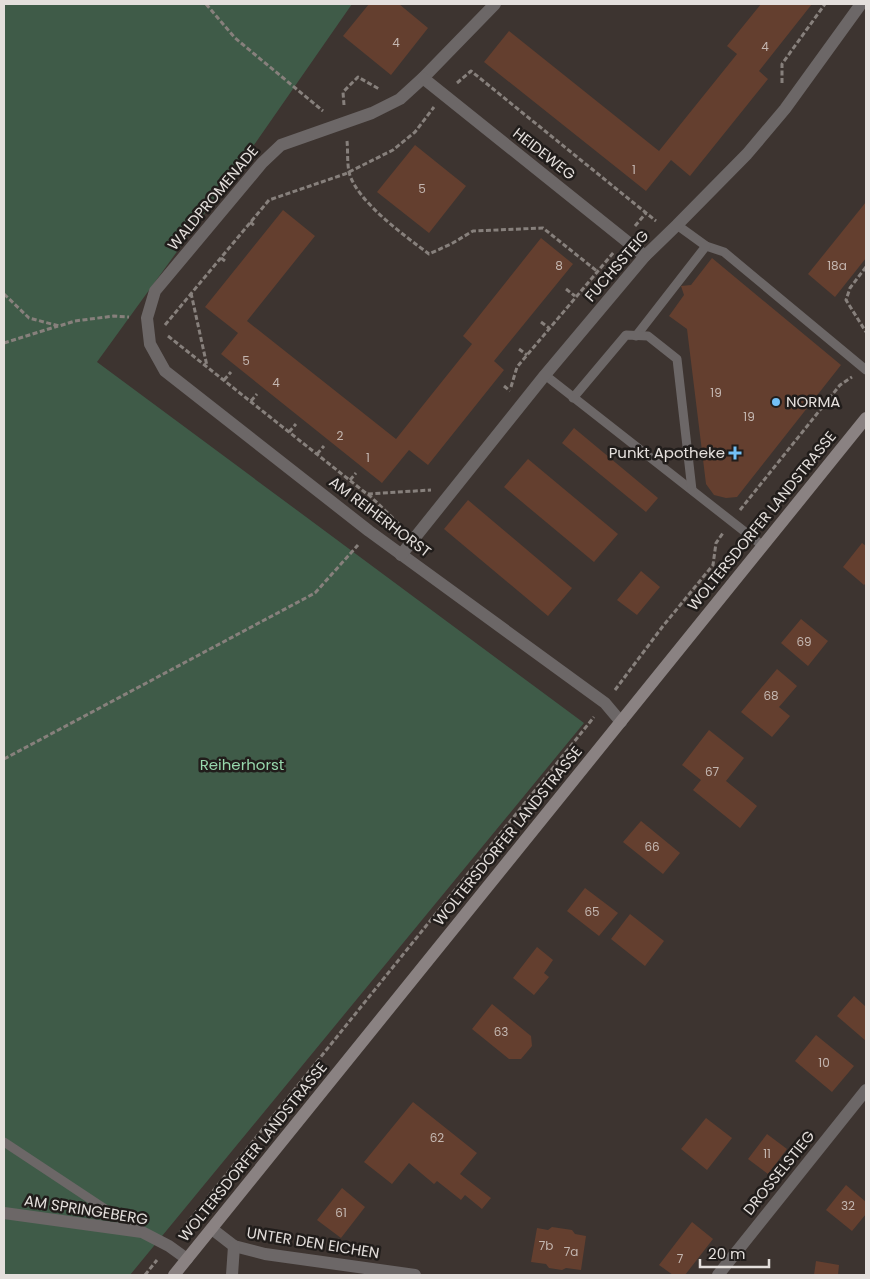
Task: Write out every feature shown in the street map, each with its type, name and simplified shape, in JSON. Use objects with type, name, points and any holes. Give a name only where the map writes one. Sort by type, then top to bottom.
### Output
[{"type":"main road","name":"WOLTERSDORFER LANDSTRASSE","points":[[174,1275],[866,418]]},
{"type":"street","name":"WALDPROMENADE","points":[[147,318],[155,291],[262,163],[281,145],[372,113],[400,99],[495,4]]},
{"type":"street","name":"FUCHSSTEIG","points":[[401,555],[545,375],[645,256],[746,154],[790,103],[861,4]]},
{"type":"street","name":"HEIDEWEG","points":[[423,78],[645,256]]},
{"type":"street","name":"AM REIHERHORST","points":[[147,318],[150,344],[165,370],[369,531],[605,703],[621,722]]},
{"type":"street","name":"DROSSELSTIEG","points":[[718,1275],[866,1090]]},
{"type":"street","name":"AM SPRINGEBERG","points":[[4,1213],[142,1232],[169,1246],[187,1259]]},
{"type":"street","name":"UNTER DEN EICHEN","points":[[212,1229],[234,1246],[265,1254],[415,1275]]},
{"type":"street","points":[[232,1275],[234,1246]]},
{"type":"lane","points":[[677,225],[706,246],[724,252],[865,369]]},
{"type":"lane","points":[[636,336],[706,246]]},
{"type":"lane","points":[[573,398],[626,336],[648,336],[676,359],[692,490]]},
{"type":"lane","points":[[545,375],[763,546]]},
{"type":"lane","points":[[4,1142],[142,1232]]},
{"type":"path","points":[[206,4],[235,38],[330,117],[342,124]]},
{"type":"path","points":[[782,83],[782,64],[825,4]]},
{"type":"path","points":[[162,328],[269,200],[349,172],[393,150],[415,132],[444,95],[471,71],[655,221],[661,221]]},
{"type":"path","points":[[358,77],[343,92],[342,124],[349,172],[360,194],[404,235],[429,254],[473,231],[543,228],[598,272]]},
{"type":"path","points":[[504,386],[510,393],[517,367],[646,213]]},
{"type":"path","points":[[250,222],[255,226]]},
{"type":"path","points":[[221,258],[224,261]]},
{"type":"path","points":[[866,267],[850,288],[846,300],[866,332]]},
{"type":"path","points":[[566,289],[575,296]]},
{"type":"path","points":[[191,293],[207,367]]},
{"type":"path","points":[[4,294],[29,318],[59,326]]},
{"type":"path","points":[[4,343],[75,321],[114,316],[147,318]]},
{"type":"path","points":[[541,322],[549,328]]},
{"type":"path","points":[[167,335],[367,494],[404,528],[410,543]]},
{"type":"path","points":[[519,349],[527,355]]},
{"type":"path","points":[[145,1275],[605,703],[663,626],[713,565],[716,543],[731,521],[840,385],[865,369]]},
{"type":"path","points":[[224,380],[231,372]]},
{"type":"path","points":[[251,402],[257,394]]},
{"type":"path","points":[[289,432],[296,424]]},
{"type":"path","points":[[317,454],[324,446]]},
{"type":"path","points":[[350,480],[356,473]]},
{"type":"path","points":[[367,494],[439,490]]},
{"type":"path","points":[[4,759],[315,594],[369,531]]},
{"type":"green space","name":"Reiherhorst","points":[[4,4],[352,4],[247,155],[97,362],[584,723],[130,1275],[4,1275]]},
{"type":"building","points":[[369,4],[399,4],[428,28],[391,75],[343,36]]},
{"type":"building","points":[[761,4],[812,4],[759,71],[768,79],[690,176],[671,160],[646,191],[484,62],[509,31],[659,151],[737,54],[727,46]]},
{"type":"building","points":[[415,145],[466,186],[429,233],[377,192]]},
{"type":"building","points":[[866,202],[866,258],[835,297],[808,274]]},
{"type":"building","points":[[283,210],[315,236],[247,321],[396,439],[472,344],[463,336],[541,238],[573,264],[494,361],[504,370],[428,465],[409,450],[382,483],[221,354],[238,333],[205,307]]},
{"type":"building","points":[[712,258],[841,365],[737,497],[726,498],[714,495],[706,484],[687,329],[669,316],[684,295],[681,286],[691,285]]},
{"type":"building","points":[[574,428],[658,498],[646,512],[562,443]]},
{"type":"building","points":[[528,459],[618,534],[594,562],[504,487]]},
{"type":"building","points":[[468,500],[572,588],[548,616],[444,529]]},
{"type":"building","points":[[862,543],[866,546],[866,583],[864,585],[843,567]]},
{"type":"building","points":[[641,571],[660,587],[637,615],[617,600]]},
{"type":"building","points":[[801,619],[828,641],[808,666],[781,643]]},
{"type":"building","points":[[777,669],[797,686],[779,707],[790,716],[772,737],[741,712]]},
{"type":"building","points":[[709,730],[744,758],[726,781],[757,806],[740,828],[693,790],[701,780],[682,765]]},
{"type":"building","points":[[641,821],[680,853],[663,874],[623,842]]},
{"type":"building","points":[[585,888],[618,913],[599,936],[567,911]]},
{"type":"building","points":[[630,914],[664,941],[645,966],[611,939]]},
{"type":"building","points":[[537,947],[553,960],[544,973],[549,977],[534,995],[513,978]]},
{"type":"building","points":[[854,996],[866,1007],[866,1041],[837,1016]]},
{"type":"building","points":[[492,1004],[531,1036],[532,1046],[521,1059],[509,1059],[472,1029]]},
{"type":"building","points":[[816,1035],[854,1066],[832,1092],[795,1061]]},
{"type":"building","points":[[413,1102],[477,1153],[460,1174],[491,1198],[482,1209],[465,1195],[461,1200],[437,1181],[434,1184],[409,1163],[392,1184],[364,1162]]},
{"type":"building","points":[[706,1118],[732,1138],[707,1170],[681,1149]]},
{"type":"building","points":[[767,1134],[787,1149],[768,1174],[748,1159]]},
{"type":"building","points":[[846,1185],[866,1202],[866,1214],[852,1231],[826,1210]]},
{"type":"building","points":[[342,1188],[365,1207],[341,1238],[317,1220]]},
{"type":"building","points":[[692,1222],[713,1239],[685,1275],[673,1275],[659,1265]]},
{"type":"building","points":[[552,1227],[572,1230],[575,1234],[586,1236],[581,1270],[549,1268],[546,1264],[531,1262],[537,1228],[548,1230]]},
{"type":"building","points":[[816,1261],[839,1265],[838,1275],[814,1275]]},
{"type":"place","name":"NORMA","points":[[776,402]]},
{"type":"place","name":"Punkt Apotheke","points":[[735,453]]}]
